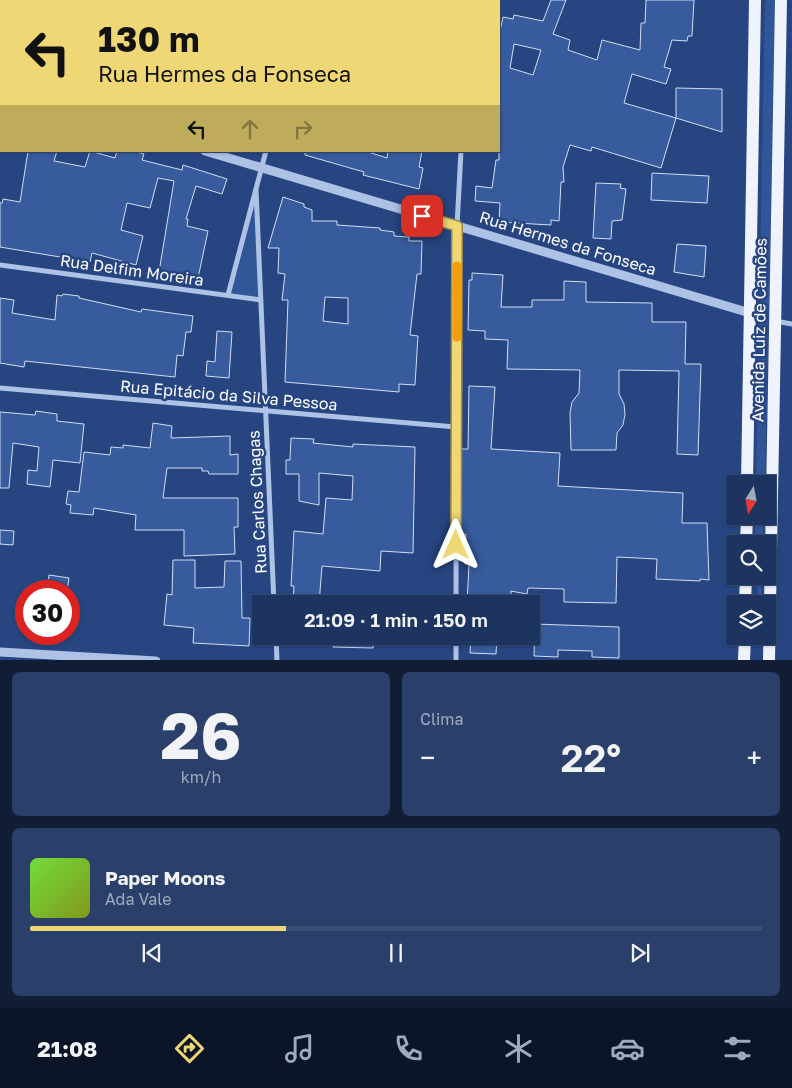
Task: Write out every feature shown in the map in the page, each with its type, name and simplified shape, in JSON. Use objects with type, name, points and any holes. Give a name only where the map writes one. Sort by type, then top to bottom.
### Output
[{"type":"main road","name":"Avenida Luiz de Camões","points":[[747,475],[755,0]]},
{"type":"main road","name":"Avenida Luiz de Camões","points":[[769,660],[781,0]]},
{"type":"main road","points":[[744,660],[745,645]]},
{"type":"street","name":"Rua Hermes da Fonseca","points":[[208,152],[750,313]]},
{"type":"street","points":[[228,295],[266,152]]},
{"type":"street","points":[[456,595],[457,226],[461,152]]},
{"type":"street","name":"Rua Carlos Chagas","points":[[256,189],[274,595]]},
{"type":"street","name":"Rua Delfim Moreira","points":[[0,265],[261,300]]},
{"type":"street","points":[[775,321],[792,324]]},
{"type":"street","name":"Rua Epitácio da Silva Pessoa","points":[[0,388],[456,427]]},
{"type":"street","points":[[276,645],[277,660]]},
{"type":"street","points":[[456,645],[456,660]]},
{"type":"street","points":[[0,652],[156,660]]},
{"type":"shaded area","points":[[765,0],[775,0],[765,475],[756,475]]},
{"type":"shaded area","points":[[256,189],[261,300],[228,295]]},
{"type":"shaded area","points":[[755,525],[764,525],[763,535],[755,535]]},
{"type":"shaded area","points":[[757,585],[762,585],[761,595],[758,595]]},
{"type":"building","points":[[551,0],[566,0],[553,34],[570,40],[568,50],[597,60],[602,40],[640,50],[641,23],[645,23],[646,0],[694,0],[692,36],[688,36],[687,41],[672,40],[664,67],[671,69],[666,84],[632,74],[624,103],[676,118],[661,168],[592,147],[591,151],[570,145],[563,167],[564,182],[561,182],[559,221],[551,220],[551,225],[499,222],[500,203],[475,201],[476,186],[492,188],[496,160],[499,160],[500,31],[503,17],[513,19],[514,15],[543,21]],"holes":[[[514,44],[541,50],[533,75],[510,68]]]},
{"type":"building","points":[[676,88],[722,89],[722,132],[676,118]]},
{"type":"building","points":[[28,152],[57,152],[54,161],[85,167],[90,152],[115,158],[117,152],[137,152],[144,154],[142,160],[182,170],[183,165],[227,179],[222,194],[196,186],[186,219],[188,219],[187,226],[208,231],[198,278],[159,272],[174,181],[158,178],[150,208],[127,203],[121,230],[143,236],[136,265],[92,253],[90,262],[0,247],[0,203],[2,203],[3,199],[20,202]]},
{"type":"building","points":[[305,152],[368,152],[387,158],[388,152],[422,152],[419,167],[423,168],[419,189],[363,175],[364,172],[305,155]]},
{"type":"building","points":[[652,173],[709,176],[707,203],[651,200]]},
{"type":"building","points":[[596,183],[621,184],[620,188],[626,189],[622,220],[612,221],[611,239],[593,238]]},
{"type":"building","points":[[283,197],[304,204],[304,207],[312,210],[312,221],[337,221],[337,225],[380,228],[380,230],[394,232],[394,236],[409,237],[409,241],[422,241],[421,274],[417,274],[410,335],[418,336],[415,385],[399,384],[399,392],[285,382],[288,300],[282,300],[285,274],[278,273],[279,248],[268,248]],"holes":[[[325,297],[348,298],[348,324],[323,321]]]},
{"type":"building","points":[[677,244],[706,246],[704,277],[674,272]]},
{"type":"building","points":[[472,273],[503,275],[501,307],[532,307],[532,300],[564,300],[564,281],[586,282],[586,302],[652,303],[652,322],[686,322],[685,364],[701,364],[698,455],[677,454],[679,371],[619,370],[619,394],[624,404],[625,414],[623,425],[617,433],[616,450],[571,450],[570,413],[572,402],[579,393],[580,370],[507,369],[508,340],[485,339],[485,331],[468,330],[469,280],[472,280]]},
{"type":"building","points":[[63,294],[79,296],[79,298],[141,312],[142,309],[193,316],[191,332],[186,332],[183,356],[177,355],[175,377],[25,361],[24,367],[0,363],[0,298],[14,300],[12,313],[55,320],[57,295],[62,296]]},
{"type":"building","points":[[217,331],[232,332],[229,378],[206,376],[207,361],[215,362]]},
{"type":"building","points":[[469,386],[495,387],[491,449],[560,453],[558,486],[683,493],[682,523],[707,523],[709,580],[656,579],[657,559],[617,557],[616,603],[564,602],[564,589],[528,588],[527,594],[511,591],[511,595],[467,595],[469,564],[465,564],[466,534],[461,535],[461,449],[468,449]]},
{"type":"building","points":[[36,411],[57,414],[57,421],[84,424],[80,463],[53,460],[50,487],[27,484],[28,470],[37,471],[39,447],[13,443],[9,488],[0,488],[0,412],[35,415]]},
{"type":"building","points":[[153,423],[172,426],[171,438],[230,436],[230,455],[238,454],[238,474],[209,474],[208,471],[202,471],[202,468],[167,468],[163,498],[238,498],[238,527],[234,527],[235,554],[184,556],[184,530],[135,530],[136,515],[94,508],[93,515],[70,513],[71,505],[66,504],[68,491],[79,492],[84,452],[110,455],[111,447],[123,448],[123,445],[150,448]]},
{"type":"building","points":[[291,438],[314,439],[313,443],[353,447],[353,444],[415,447],[413,553],[381,551],[380,571],[322,566],[320,595],[294,595],[294,586],[291,586],[294,531],[323,534],[326,498],[352,500],[353,476],[319,473],[319,505],[299,501],[299,474],[286,474],[286,460],[290,460]]},
{"type":"building","points":[[0,530],[14,531],[13,545],[0,544]]},
{"type":"building","points":[[173,560],[195,560],[195,588],[224,587],[225,561],[241,561],[242,618],[250,618],[249,646],[193,643],[194,628],[164,625],[167,594],[172,595]]},
{"type":"building","points":[[49,575],[69,578],[69,580],[48,580]]},
{"type":"building","points":[[540,624],[619,627],[619,658],[592,657],[592,651],[558,650],[558,657],[534,656],[534,645],[540,645]]},
{"type":"building","points":[[333,645],[373,645],[373,648],[333,647]]},
{"type":"building","points":[[470,645],[496,645],[496,654],[470,653]]},
{"type":"slow traffic","points":[[457,266],[457,337]]},
{"type":"route","points":[[422,216],[457,226],[456,545]]}]
